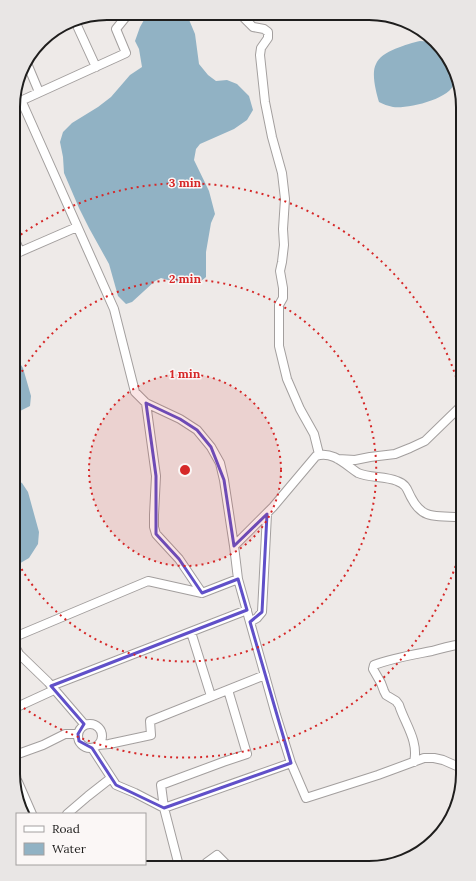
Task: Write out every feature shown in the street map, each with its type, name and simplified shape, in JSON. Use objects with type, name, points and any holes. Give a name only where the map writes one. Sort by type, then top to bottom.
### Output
[{"type":"street","points":[[21,101],[126,53],[116,29],[123,20]]},
{"type":"street","points":[[246,20],[253,27],[264,29],[268,32],[268,38],[261,48],[260,55],[272,137],[282,173],[285,199],[283,229],[284,245],[280,271],[283,298],[279,305],[279,346],[286,379],[314,434],[319,454]]},
{"type":"street","points":[[77,26],[96,66]]},
{"type":"street","points":[[29,69],[39,92]]},
{"type":"street","points":[[20,106],[114,309],[135,392],[146,403],[180,419],[197,430],[211,447],[220,463],[224,480],[238,579],[276,715],[291,763],[306,798],[378,775],[424,758],[443,760],[456,765]]},
{"type":"street","points":[[20,252],[77,227]]},
{"type":"street","points":[[146,403],[156,476],[154,515],[154,527],[156,534],[179,559],[202,593]]},
{"type":"street","points":[[338,459],[355,460],[395,454],[425,442],[456,411]]},
{"type":"street","points":[[234,546],[267,514],[319,454],[328,454],[362,475],[380,476],[392,479],[405,485],[412,500],[418,508],[427,514],[456,517]]},
{"type":"street","points":[[250,622],[257,618],[262,612],[267,514]]},
{"type":"street","points":[[20,635],[148,581],[202,593],[238,579]]},
{"type":"street","points":[[20,706],[53,688],[247,610]]},
{"type":"street","points":[[191,632],[211,696]]},
{"type":"street","points":[[414,762],[416,754],[411,734],[399,705],[396,701],[386,695],[382,688],[381,683],[373,669],[374,665],[388,660],[456,645]]},
{"type":"street","points":[[20,656],[53,688],[85,725]]},
{"type":"street","points":[[95,746],[102,738],[101,731],[96,725],[85,725],[78,734],[79,741],[84,747],[95,746],[109,744],[151,735],[150,721],[265,675]]},
{"type":"street","points":[[178,861],[164,808],[161,785],[248,754],[228,690]]},
{"type":"street","points":[[20,753],[43,745],[65,734],[78,734]]},
{"type":"street","points":[[95,746],[116,785],[164,808],[291,763]]},
{"type":"street","points":[[68,813],[111,778]]},
{"type":"street","points":[[209,861],[217,855],[223,861]]},
{"type":"highlighted area","points":[[146,403],[180,419],[197,430],[211,447],[224,480],[234,546],[267,514],[262,612],[250,622],[291,763],[164,808],[116,785],[92,748],[79,741],[78,734],[84,724],[51,686],[247,610],[238,579],[202,593],[179,559],[156,534],[156,476]]},
{"type":"water","points":[[144,20],[189,20],[195,34],[199,64],[208,75],[216,81],[227,80],[237,84],[249,96],[253,110],[247,120],[234,129],[200,144],[196,149],[194,160],[209,191],[215,214],[211,223],[206,252],[206,277],[201,281],[190,284],[178,283],[161,278],[155,281],[132,302],[126,304],[118,296],[109,264],[79,208],[64,173],[60,142],[63,132],[72,123],[111,97],[130,75],[142,67],[139,49],[135,41]]},
{"type":"water","points":[[425,41],[434,50],[447,69],[453,85],[451,89],[437,98],[418,105],[393,107],[379,102],[374,83],[376,64],[383,55],[409,44]]},
{"type":"water","points":[[20,364],[23,368],[31,396],[30,406],[20,411]]},
{"type":"water","points":[[20,482],[28,492],[39,532],[38,544],[29,558],[20,563]]}]
